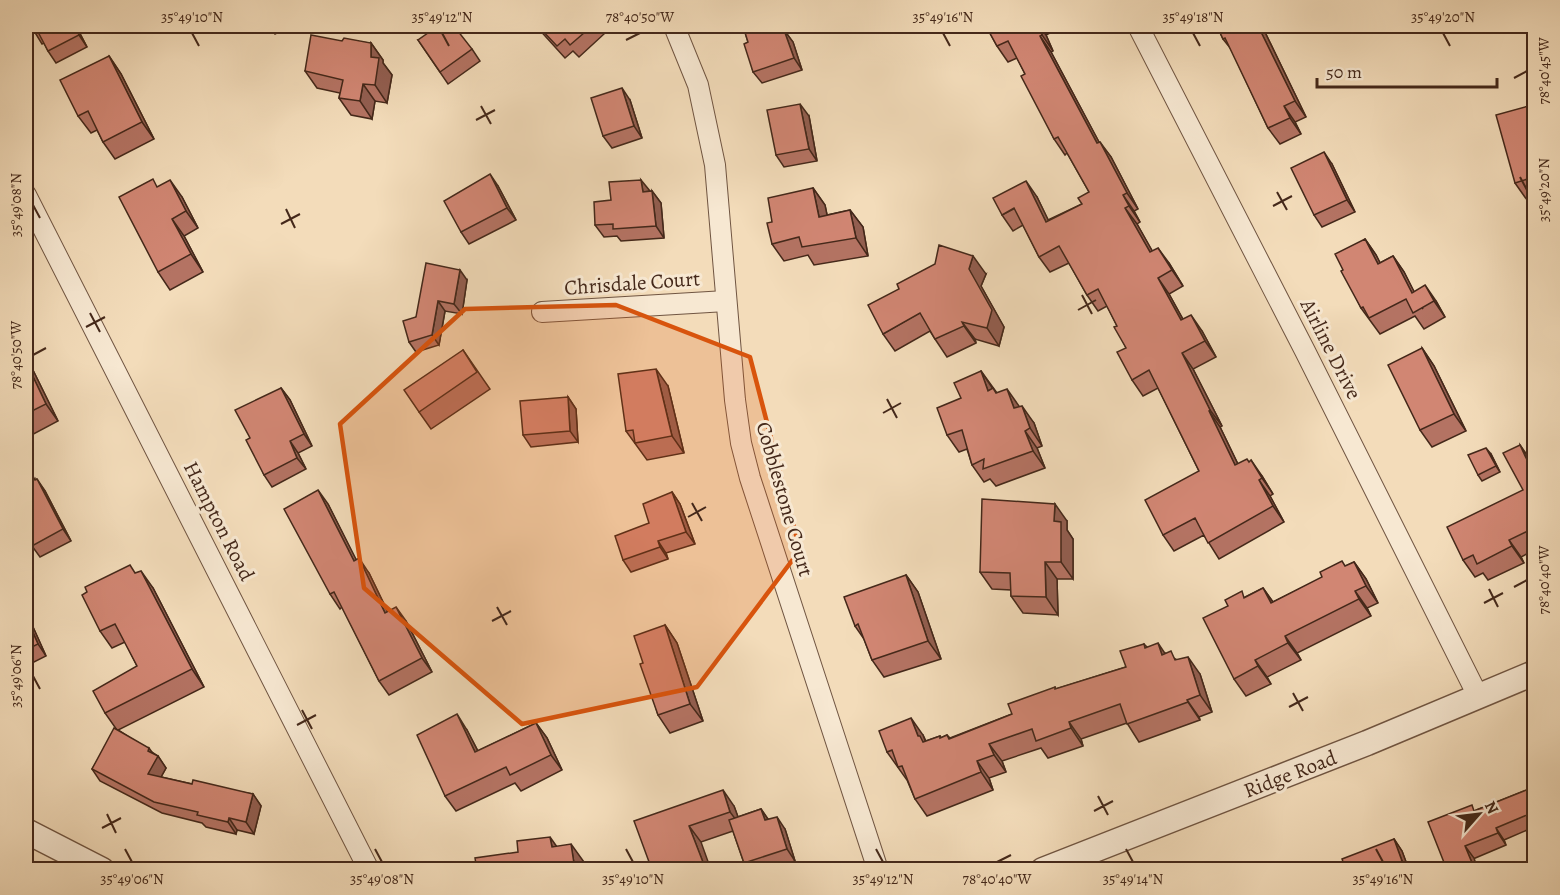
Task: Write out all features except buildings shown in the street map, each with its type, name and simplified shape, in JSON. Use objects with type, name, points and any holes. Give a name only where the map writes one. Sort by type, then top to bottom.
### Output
[{"type":"street","name":"Cobblestone Court","points":[[674,26],[698,86],[715,165],[735,400],[741,443],[750,478],[878,870]]},
{"type":"street","name":"Airline Drive","points":[[1138,26],[1305,351],[1478,696]]},
{"type":"street","name":"Hampton Road","points":[[26,195],[369,870]]},
{"type":"street","name":"Chrisdale Court","points":[[542,312],[726,301]]},
{"type":"street","name":"Ridge Road","points":[[1043,870],[1367,743],[1534,673]]},
{"type":"street","points":[[26,831],[102,870]]},
{"type":"highlighted area","points":[[616,305],[750,357],[800,550],[697,687],[522,724],[364,588],[340,424],[465,309]]}]
